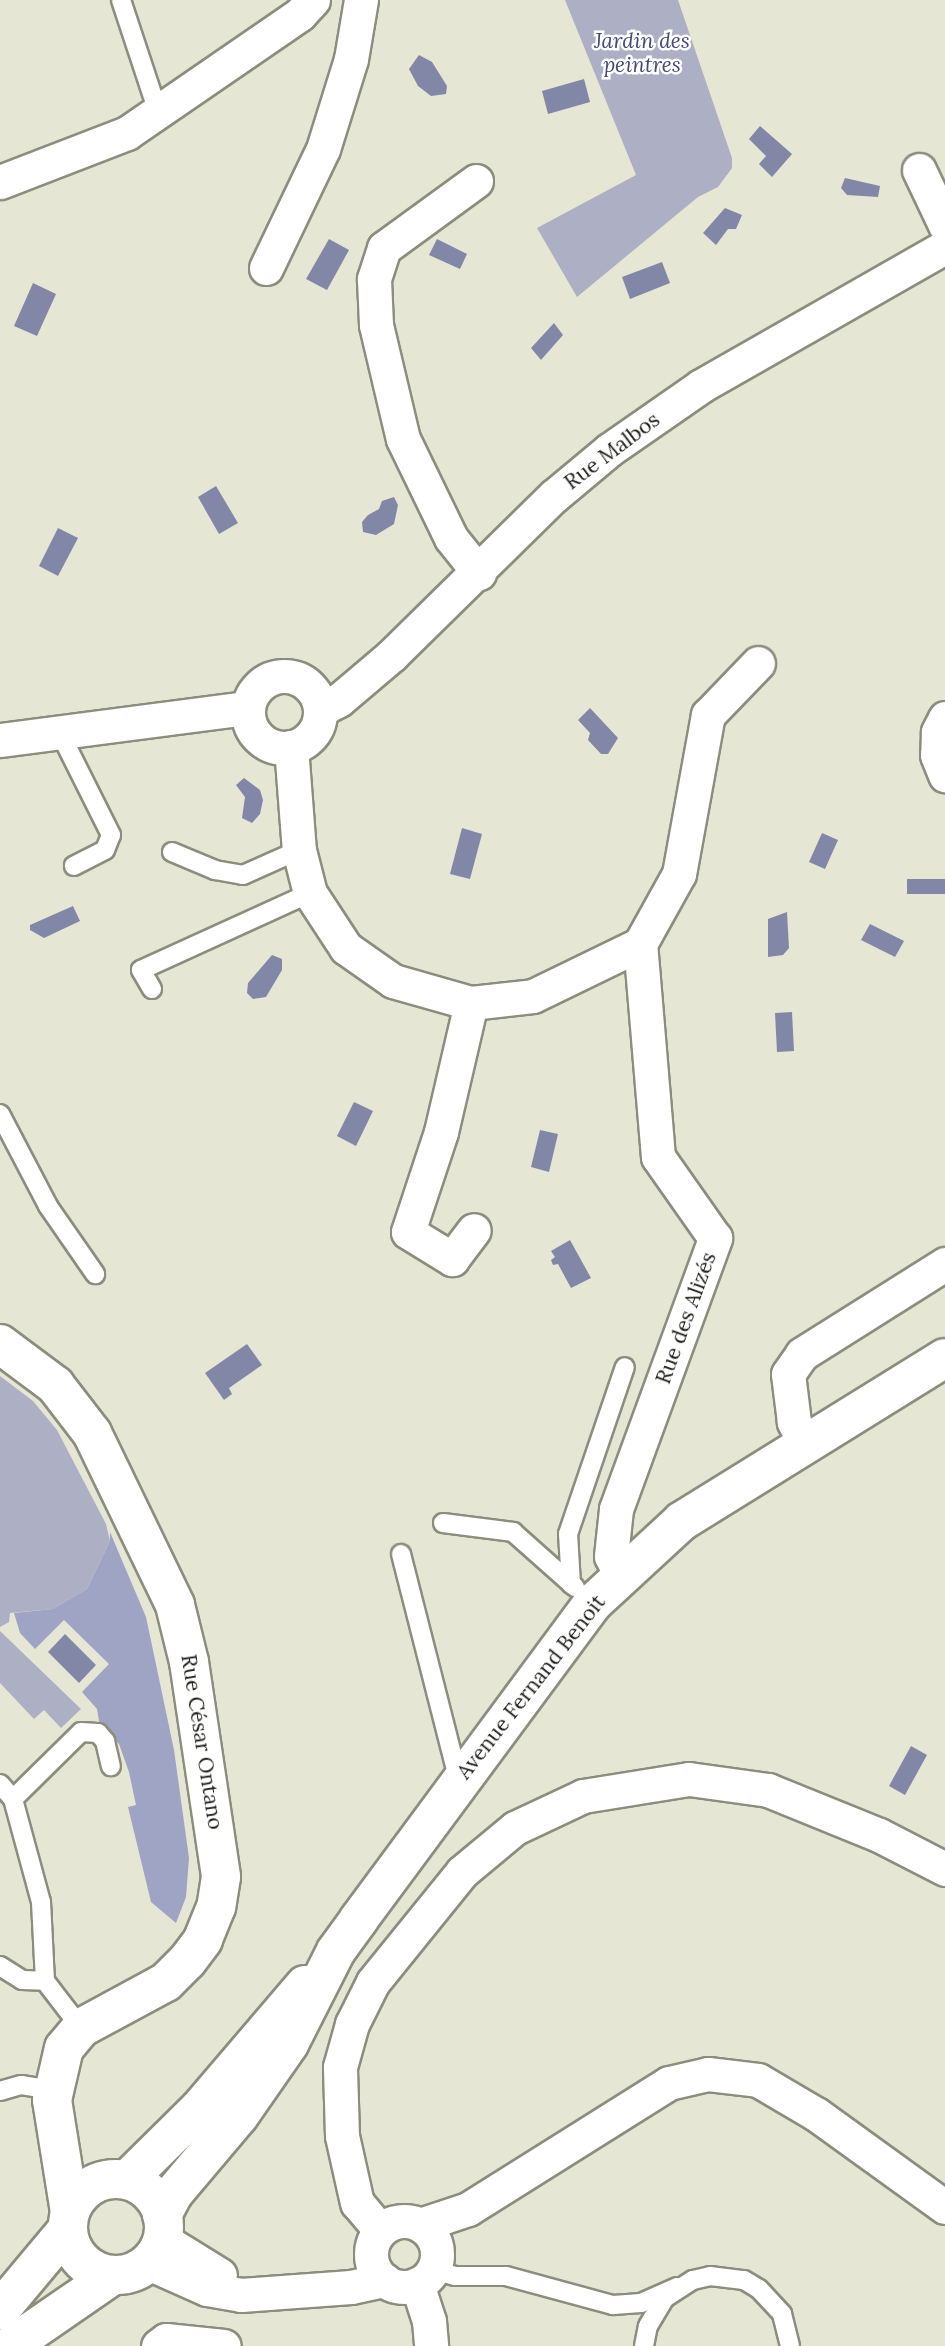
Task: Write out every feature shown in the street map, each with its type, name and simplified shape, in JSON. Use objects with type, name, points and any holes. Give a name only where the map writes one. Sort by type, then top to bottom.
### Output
[{"type":"main road","name":"Rue César Ontano","points":[[0,1344],[55,1385],[76,1410],[157,1562],[183,1630],[218,1837],[221,1877],[216,1907],[203,1940],[166,1982],[81,2028],[57,2063],[55,2107],[69,2221]]},
{"type":"main road","name":"Avenue Fernand Benoit","points":[[117,2180],[199,2109],[259,2034],[337,1951],[459,1781],[582,1594],[621,1575],[682,1521],[945,1358]]},
{"type":"main road","name":"Avenue Fernand Benoit","points":[[158,2239],[173,2194],[240,2116],[289,2044],[337,1951]]},
{"type":"main road","points":[[10,2346],[113,2275],[158,2239],[146,2189],[117,2180],[55,2107]]},
{"type":"main road","points":[[0,2310],[69,2221],[84,2191],[117,2180]]},
{"type":"main road","points":[[69,2221],[82,2261],[113,2275]]},
{"type":"street","points":[[0,182],[127,133],[313,0]]},
{"type":"street","points":[[266,268],[323,149],[351,59],[361,0]]},
{"type":"street","points":[[919,170],[945,225]]},
{"type":"street","points":[[476,181],[384,248],[374,279],[376,325],[403,439],[450,538],[479,573]]},
{"type":"street","name":"Rue Malbos","points":[[320,710],[339,700],[392,655],[479,573],[554,496],[609,450],[701,386],[945,247]]},
{"type":"street","points":[[292,747],[299,850],[310,893],[346,948],[393,981],[471,1003],[533,996],[639,944],[679,874],[708,715],[758,663]]},
{"type":"street","points":[[285,676],[305,683],[320,710],[309,737],[292,747],[280,748],[260,739],[249,720],[248,708],[264,681],[285,676]]},
{"type":"street","points":[[2,744],[60,733],[248,708]]},
{"type":"street","points":[[945,718],[938,732],[937,755],[945,775]]},
{"type":"street","name":"Rue des Alizés","points":[[621,1575],[611,1556],[616,1509],[715,1238],[658,1157],[639,944]]},
{"type":"street","points":[[471,1003],[441,1132],[408,1232],[452,1259],[474,1230]]},
{"type":"street","points":[[805,1443],[794,1422],[788,1374],[802,1354],[945,1264]]},
{"type":"street","points":[[468,2209],[429,2269],[400,2287],[378,2255],[357,2203],[342,2136],[340,2067],[352,2024],[373,1982],[462,1872],[516,1828],[583,1796],[689,1779],[768,1790],[880,1835],[945,1869]]},
{"type":"street","points":[[158,2239],[227,2294],[275,2294],[324,2287],[378,2255],[399,2221],[420,2225],[468,2209],[669,2083],[708,2074],[758,2080],[817,2114],[945,2207]]},
{"type":"street","points":[[420,2225],[433,2237],[429,2269],[431,2346]]},
{"type":"street","points":[[158,2346],[166,2340],[223,2346]]},
{"type":"lane","points":[[121,0],[158,111]]},
{"type":"lane","points":[[60,733],[111,835],[105,850],[74,866]]},
{"type":"lane","points":[[172,852],[215,870],[243,875],[299,850]]},
{"type":"lane","points":[[152,989],[141,970],[310,893]]},
{"type":"lane","points":[[0,1114],[48,1206],[95,1273]]},
{"type":"lane","points":[[582,1594],[568,1534],[625,1367]]},
{"type":"lane","points":[[443,1523],[513,1532],[582,1594]]},
{"type":"lane","points":[[401,1554],[459,1781]]},
{"type":"lane","points":[[13,1798],[81,1732],[98,1733],[105,1741],[111,1766]]},
{"type":"lane","points":[[0,1784],[13,1798],[41,1902],[46,1981],[81,2028]]},
{"type":"lane","points":[[0,1966],[22,1980],[46,1981]]},
{"type":"lane","points":[[0,2091],[21,2084],[55,2107]]},
{"type":"lane","points":[[429,2269],[455,2276],[506,2276],[612,2305],[641,2303],[710,2276],[744,2280],[759,2289],[782,2314],[790,2346]]},
{"type":"lane","points":[[644,2346],[654,2311],[677,2287]]},
{"type":"green space","name":"Jardin des peintres","points":[[565,0],[678,0],[732,158],[732,168],[718,187],[698,197],[577,297],[537,228],[636,175]]},
{"type":"green space","points":[[0,1376],[33,1401],[57,1430],[106,1524],[110,1541],[87,1589],[53,1609],[10,1613],[9,1622],[0,1627]]},
{"type":"green space","points":[[0,1631],[81,1709],[61,1728],[44,1710],[34,1719],[0,1683]]},
{"type":"shaded area","points":[[419,55],[432,62],[447,86],[446,94],[431,96],[418,86],[409,69]]},
{"type":"shaded area","points":[[584,79],[590,102],[548,114],[542,91]]},
{"type":"shaded area","points":[[760,126],[792,154],[772,177],[759,164],[766,156],[749,139]]},
{"type":"shaded area","points":[[845,178],[880,186],[878,197],[847,195],[841,188]]},
{"type":"shaded area","points":[[725,208],[742,215],[736,229],[728,229],[716,245],[703,233]]},
{"type":"shaded area","points":[[329,239],[349,250],[327,290],[306,279]]},
{"type":"shaded area","points":[[437,239],[467,254],[460,269],[429,255]]},
{"type":"shaded area","points":[[662,262],[670,283],[630,299],[622,277]]},
{"type":"shaded area","points":[[33,283],[56,294],[37,336],[14,326]]},
{"type":"shaded area","points":[[554,323],[563,335],[541,360],[531,348]]},
{"type":"shaded area","points":[[216,486],[238,523],[219,534],[198,497]]},
{"type":"shaded area","points":[[394,497],[398,505],[394,524],[376,535],[363,532],[362,522],[368,515],[379,509],[382,501]]},
{"type":"shaded area","points":[[58,528],[78,538],[58,576],[39,566]]},
{"type":"shaded area","points":[[590,708],[618,738],[608,754],[601,754],[588,740],[590,733],[578,720]]},
{"type":"shaded area","points":[[244,778],[260,790],[263,800],[260,814],[252,823],[242,818],[245,797],[236,785]]},
{"type":"shaded area","points":[[462,828],[482,834],[470,879],[450,874]]},
{"type":"shaded area","points":[[822,833],[838,840],[825,869],[809,862]]},
{"type":"shaded area","points":[[907,879],[945,879],[945,894],[907,894]]},
{"type":"shaded area","points":[[73,906],[80,921],[44,938],[30,930],[30,925]]},
{"type":"shaded area","points":[[787,912],[789,948],[783,955],[768,957],[768,919]]},
{"type":"shaded area","points":[[870,924],[904,941],[895,957],[861,940]]},
{"type":"shaded area","points":[[272,955],[282,959],[282,970],[266,997],[253,999],[247,993],[248,983]]},
{"type":"shaded area","points":[[792,1012],[794,1051],[777,1052],[775,1013]]},
{"type":"shaded area","points":[[354,1102],[373,1111],[356,1146],[337,1136]]},
{"type":"shaded area","points":[[540,1130],[558,1134],[549,1172],[531,1167]]},
{"type":"shaded area","points":[[570,1240],[591,1278],[571,1288],[558,1264],[553,1265],[551,1260],[555,1257],[551,1251]]},
{"type":"shaded area","points":[[247,1344],[262,1365],[229,1388],[232,1394],[224,1400],[205,1373]]},
{"type":"shaded area","points":[[110,1532],[146,1617],[174,1750],[189,1858],[186,1897],[176,1923],[151,1902],[128,1807],[136,1805],[129,1772],[119,1744],[100,1727],[97,1709],[82,1692],[109,1664],[64,1620],[35,1649],[20,1633],[14,1613],[53,1609],[87,1589],[110,1541]]},
{"type":"shaded area","points":[[65,1634],[96,1665],[79,1683],[48,1652]]},
{"type":"shaded area","points":[[911,1746],[927,1755],[905,1795],[889,1786]]}]
